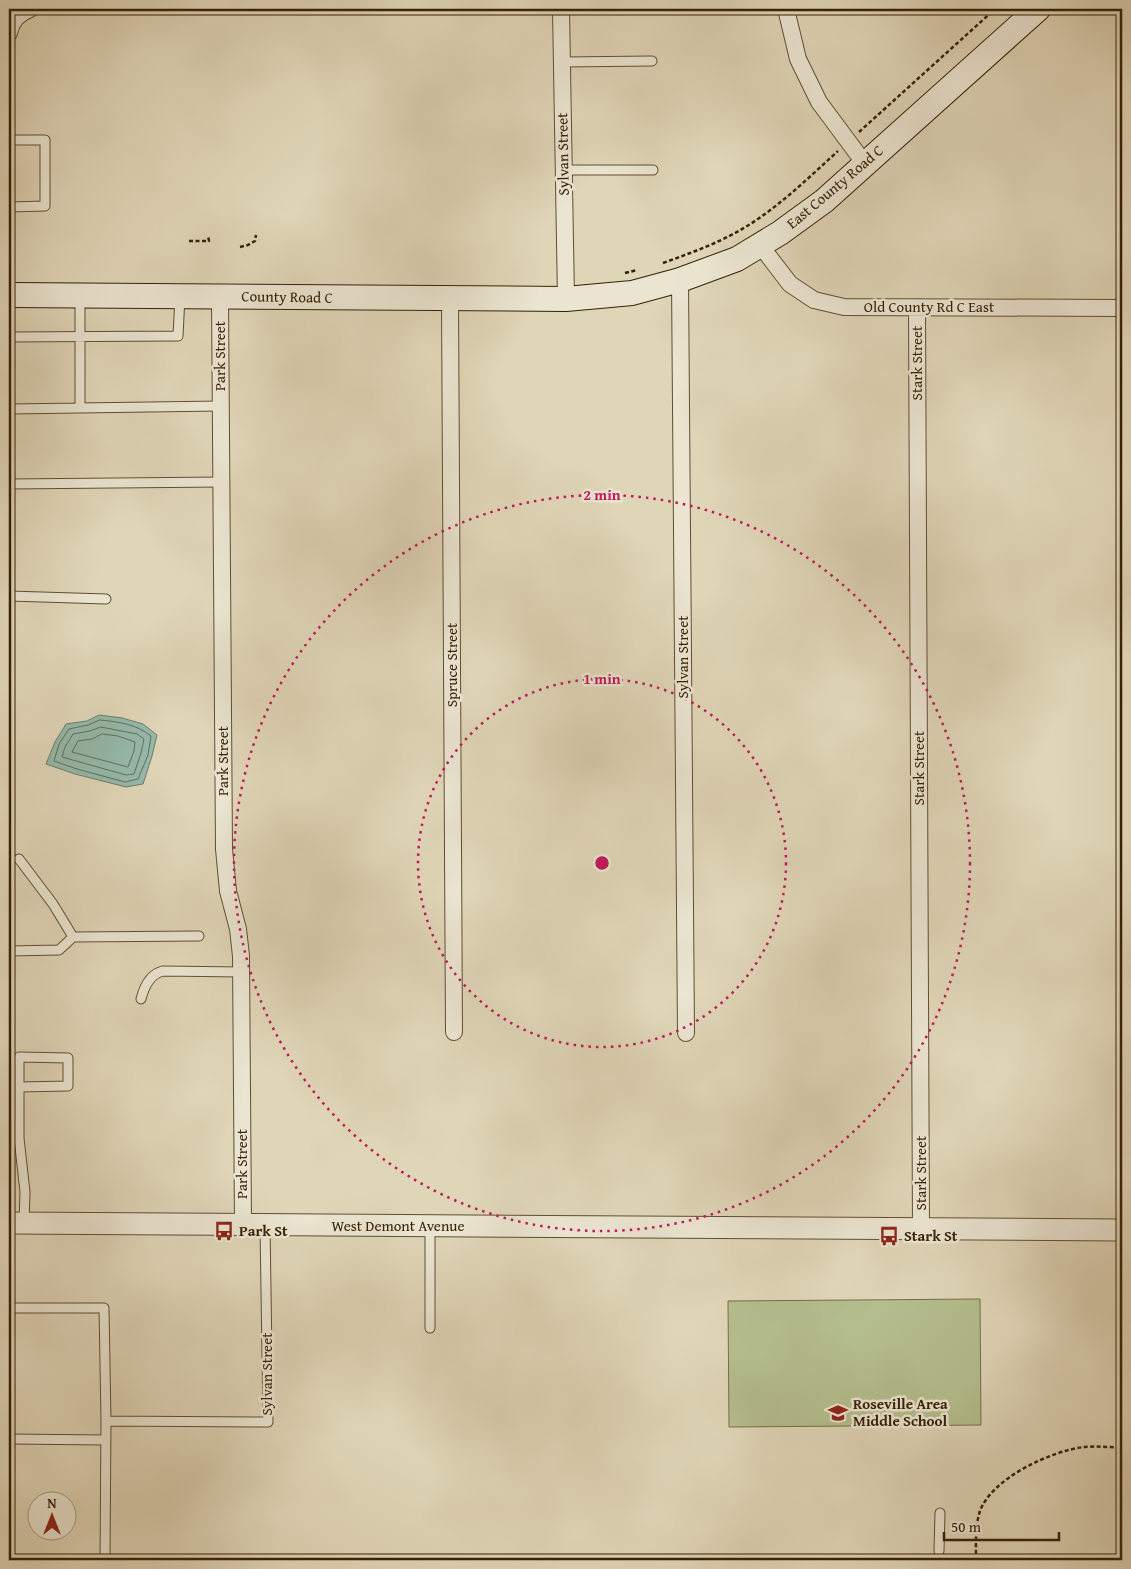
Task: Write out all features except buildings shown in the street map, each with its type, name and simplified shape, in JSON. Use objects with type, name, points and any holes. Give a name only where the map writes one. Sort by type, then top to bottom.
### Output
[{"type":"main road","name":"East County Road C","points":[[566,299],[632,293],[680,280],[737,259],[780,233],[824,200],[1038,9]]},
{"type":"main road","name":"County Road C","points":[[9,295],[566,299]]},
{"type":"street","points":[[9,33],[15,19],[23,11],[30,9]]},
{"type":"street","name":"Sylvan Street","points":[[561,9],[566,299]]},
{"type":"street","points":[[786,9],[798,59],[819,102],[865,164]]},
{"type":"street","name":"Old County Rd C East","points":[[760,245],[790,284],[814,300],[844,307],[1122,308]]},
{"type":"street","name":"Sylvan Street","points":[[680,280],[686,1034]]},
{"type":"street","name":"Park Street","points":[[220,296],[224,849],[228,890],[238,929],[242,972],[243,1224]]},
{"type":"street","name":"Spruce Street","points":[[450,299],[454,1032]]},
{"type":"street","name":"Stark Street","points":[[917,308],[921,1229]]},
{"type":"street","name":"West Demont Avenue","points":[[16,1223],[1122,1230]]},
{"type":"lane","points":[[562,62],[652,61]]},
{"type":"lane","points":[[9,140],[44,140],[45,206],[9,207]]},
{"type":"lane","points":[[564,170],[653,170]]},
{"type":"lane","points":[[80,295],[80,408]]},
{"type":"lane","points":[[9,337],[178,336],[180,296]]},
{"type":"lane","points":[[9,409],[220,406]]},
{"type":"lane","points":[[9,484],[221,482]]},
{"type":"lane","points":[[9,596],[106,599]]},
{"type":"lane","points":[[19,859],[53,904],[73,937]]},
{"type":"lane","points":[[9,951],[59,950],[73,937],[200,936]]},
{"type":"lane","points":[[141,999],[147,982],[158,972],[242,972]]},
{"type":"lane","points":[[16,1223],[25,1192],[19,1138],[19,1087],[19,1057],[68,1058],[68,1086],[19,1087]]},
{"type":"lane","name":"Sylvan Street","points":[[106,1422],[268,1422],[265,1225]]},
{"type":"lane","points":[[430,1226],[430,1328]]},
{"type":"lane","points":[[9,1308],[104,1308],[106,1422],[104,1560]]},
{"type":"lane","points":[[9,1439],[106,1440]]},
{"type":"lane","points":[[939,1551],[940,1513]]},
{"type":"path","points":[[855,136],[995,9]]},
{"type":"path","points":[[662,264],[736,233],[778,204],[839,150]]},
{"type":"path","points":[[240,247],[255,241],[256,235]]},
{"type":"path","points":[[189,241],[208,241],[208,236]]},
{"type":"path","points":[[622,273],[645,268]]},
{"type":"path","points":[[976,1560],[977,1525],[980,1512],[986,1500],[1010,1478],[1055,1454],[1084,1447],[1122,1448]]},
{"type":"shaded area","points":[[980,1299],[981,1425],[729,1427],[728,1301]]},
{"type":"water","points":[[99,715],[122,718],[143,724],[157,735],[143,784],[126,787],[75,774],[46,764],[55,742],[66,724],[87,721]]},
{"type":"place","name":"Park St","points":[[224,1231]]},
{"type":"place","name":"Stark St","points":[[889,1236]]},
{"type":"place","name":"Roseville Area Middle School","points":[[838,1413]]}]
